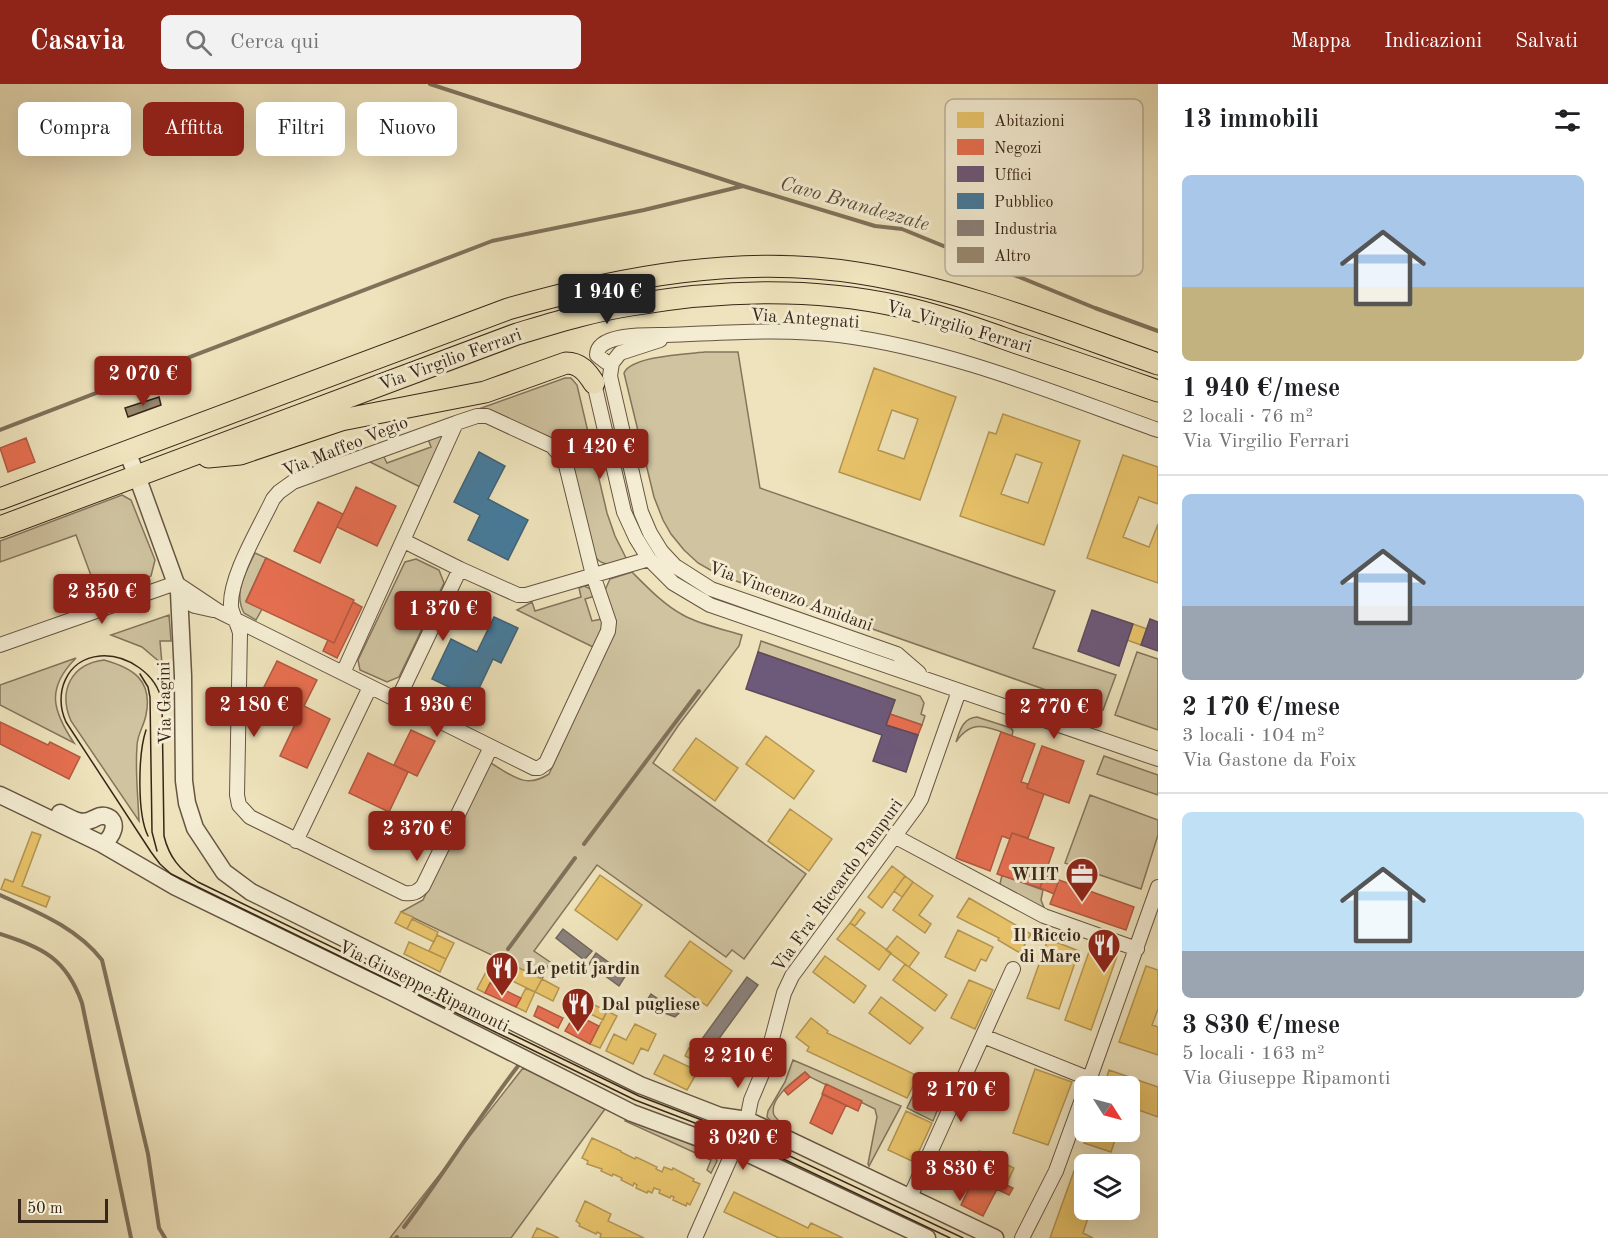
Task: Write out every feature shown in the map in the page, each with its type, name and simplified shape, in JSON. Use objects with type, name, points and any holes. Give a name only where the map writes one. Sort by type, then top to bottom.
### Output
[{"type":"main road","name":"Via Virgilio Ferrari","points":[[0,499],[508,309],[604,284],[652,276],[762,267],[816,268],[857,273],[896,280],[975,301],[1158,364]]},
{"type":"main road","name":"Via Virgilio Ferrari","points":[[0,526],[517,334],[630,305],[746,293],[858,299],[898,306],[984,331],[1158,391]]},
{"type":"main road","points":[[186,457],[240,454],[341,420],[485,392],[566,363],[579,366],[594,383]]},
{"type":"street","name":"Via Antegnati","points":[[612,363],[620,353],[688,334],[796,331],[840,335],[955,359],[1158,430]]},
{"type":"street","name":"Via Vincenzo Amidani","points":[[612,363],[611,386],[641,512],[655,542],[675,566],[711,589],[897,654],[925,678]]},
{"type":"street","name":"Via Vincenzo Amidani","points":[[594,383],[624,512],[636,538],[649,558],[673,584],[710,605],[1158,759]]},
{"type":"street","name":"Via Maffeo Vegio","points":[[296,841],[250,817],[239,805],[237,795],[240,633],[238,622],[231,609],[234,585],[268,508],[279,492],[294,482],[482,415],[492,417],[557,450],[565,461],[593,575],[609,622],[608,631],[546,763],[539,768],[534,768],[490,747]]},
{"type":"street","points":[[343,673],[456,423]]},
{"type":"street","name":"Via Gagini","points":[[127,452],[138,476],[178,590],[183,676],[184,781],[187,802],[195,828],[206,848],[224,873],[239,885]]},
{"type":"street","points":[[404,541],[518,595],[526,595],[649,558]]},
{"type":"street","points":[[398,701],[460,569]]},
{"type":"street","points":[[0,645],[178,590],[195,606],[218,611],[238,622],[343,673],[490,747],[423,886],[411,894],[404,893],[296,841],[370,687]]},
{"type":"street","name":"Via Fra' Riccardo Pampuri","points":[[747,1120],[751,1101],[764,1069],[784,993],[792,976],[896,837],[921,799],[959,691]]},
{"type":"street","points":[[0,784],[77,822],[106,816],[114,827],[113,834],[109,841],[102,844]]},
{"type":"street","name":"Via Giuseppe Ripamonti","points":[[0,795],[102,844],[176,887],[392,992],[632,1113],[710,1142],[736,1148],[927,1238]]},
{"type":"street","points":[[896,837],[1044,916],[1137,949]]},
{"type":"street","name":"Via Giuseppe Ripamonti","points":[[239,885],[640,1085],[720,1116],[747,1120],[995,1238]]},
{"type":"street","points":[[1091,1076],[1158,887]]},
{"type":"street","points":[[910,1197],[1013,969]]},
{"type":"street","points":[[983,1036],[1075,1076]]},
{"type":"street","points":[[695,1238],[747,1120]]},
{"type":"street","points":[[1022,1238],[1056,1171],[1074,1122]]},
{"type":"shaded area","points":[[705,352],[738,352],[760,488],[1055,591],[1033,648],[1116,675],[1103,710],[719,575],[698,563],[671,534],[654,497],[624,373],[629,367],[648,359]]},
{"type":"shaded area","points":[[565,378],[571,378],[577,385],[607,513],[627,560],[607,564],[596,558],[569,461],[476,410]]},
{"type":"shaded area","points":[[441,435],[443,437],[420,487],[368,461],[383,455],[387,463],[431,447],[428,439]]},
{"type":"shaded area","points":[[122,495],[131,500],[155,560],[151,576],[99,597],[76,535],[0,562],[0,541]]},
{"type":"shaded area","points":[[255,553],[266,558],[246,601],[262,609],[256,620],[244,613],[240,598],[242,582]]},
{"type":"shaded area","points":[[416,559],[439,570],[444,583],[399,677],[387,682],[360,670],[358,660],[405,562]]},
{"type":"shaded area","points":[[632,572],[662,601],[676,611],[704,624],[742,635],[739,646],[653,763],[806,874],[744,959],[732,950],[726,957],[597,865],[534,951],[550,962],[542,979],[401,912],[423,900],[489,762],[525,780],[540,779],[549,774],[613,633],[616,621],[605,590],[610,579]]},
{"type":"shaded area","points":[[584,586],[591,589],[595,596],[585,599],[592,621],[602,619],[604,628],[593,647],[517,610],[532,602],[535,611],[581,597],[579,588]]},
{"type":"shaded area","points":[[169,615],[171,641],[160,641],[162,664],[142,647],[111,635]]},
{"type":"shaded area","points":[[761,641],[920,696],[924,703],[921,714],[925,716],[922,725],[890,714],[895,700],[758,652]]},
{"type":"shaded area","points":[[1137,652],[1158,659],[1158,730],[1115,715]]},
{"type":"shaded area","points":[[76,658],[66,669],[56,689],[57,710],[74,743],[0,705],[0,685]]},
{"type":"shaded area","points":[[104,660],[132,672],[143,684],[146,693],[146,715],[137,746],[139,821],[71,721],[67,710],[66,699],[70,681],[83,667]]},
{"type":"shaded area","points":[[977,717],[1011,728],[1012,736],[988,728],[975,727],[962,734],[956,742],[965,722]]},
{"type":"shaded area","points":[[1104,756],[1158,775],[1158,795],[1097,774]]},
{"type":"shaded area","points":[[1090,795],[1158,820],[1158,835],[1141,889],[1065,863]]},
{"type":"shaded area","points":[[1002,875],[1043,890],[1041,900],[1045,910],[999,888]]},
{"type":"shaded area","points":[[793,1060],[901,1106],[869,1166],[877,1117],[875,1109],[810,1077],[805,1072],[783,1090],[775,1103],[774,1115],[783,1126],[767,1117],[768,1111],[785,1082]]},
{"type":"shaded area","points":[[523,1068],[605,1109],[511,1238],[390,1238]]},
{"type":"shaded area","points":[[919,1083],[945,1095],[940,1105],[941,1110],[937,1111],[933,1121],[907,1108]]},
{"type":"shaded area","points":[[626,1119],[714,1153],[717,1161],[711,1173],[707,1170],[711,1160],[625,1121]]},
{"type":"building: Abitazioni","points":[[874,368],[956,397],[920,500],[839,472]],"holes":[[[892,410],[918,419],[904,459],[878,450]]]},
{"type":"building: Abitazioni","points":[[1003,414],[1080,441],[1044,545],[960,516],[989,432],[996,434]],"holes":[[[1016,454],[1042,463],[1028,503],[1001,494]]]},
{"type":"building: Abitazioni","points":[[1123,455],[1158,467],[1158,504],[1139,497],[1123,537],[1149,547],[1158,524],[1158,583],[1087,558]]},
{"type":"building: Abitazioni","points":[[1133,624],[1147,629],[1141,645],[1127,640]]},
{"type":"building: Abitazioni","points":[[766,736],[814,771],[794,799],[746,764]]},
{"type":"building: Abitazioni","points":[[696,738],[738,768],[715,801],[673,770]]},
{"type":"building: Abitazioni","points":[[790,809],[832,839],[809,871],[768,841]]},
{"type":"building: Abitazioni","points":[[32,832],[41,835],[22,886],[50,897],[46,907],[1,889],[5,879],[13,882]]},
{"type":"building: Abitazioni","points":[[892,866],[905,876],[882,908],[868,897]]},
{"type":"building: Abitazioni","points":[[600,875],[642,905],[617,940],[575,910]]},
{"type":"building: Abitazioni","points":[[905,876],[913,882],[902,897],[894,891]]},
{"type":"building: Abitazioni","points":[[913,882],[933,896],[919,915],[931,924],[925,933],[893,910]]},
{"type":"building: Abitazioni","points":[[969,898],[1031,934],[1020,953],[998,940],[999,938],[957,917]]},
{"type":"building: Abitazioni","points":[[860,909],[865,913],[855,926],[850,923]]},
{"type":"building: Abitazioni","points":[[401,912],[413,917],[407,929],[395,923]]},
{"type":"building: Abitazioni","points":[[412,919],[438,932],[434,942],[407,929]]},
{"type":"building: Abitazioni","points":[[850,923],[891,953],[879,970],[837,939]]},
{"type":"building: Abitazioni","points":[[958,930],[993,947],[986,961],[981,959],[975,971],[945,957]]},
{"type":"building: Abitazioni","points":[[437,935],[454,943],[446,959],[429,951]]},
{"type":"building: Abitazioni","points":[[897,936],[919,953],[909,967],[886,950]]},
{"type":"building: Abitazioni","points":[[1048,939],[1079,951],[1059,1009],[1027,998]]},
{"type":"building: Abitazioni","points":[[690,941],[732,971],[707,1006],[665,976]]},
{"type":"building: Abitazioni","points":[[409,942],[446,959],[440,972],[404,954]]},
{"type":"building: Abitazioni","points":[[1091,946],[1117,956],[1091,1030],[1065,1020]]},
{"type":"building: Abitazioni","points":[[494,956],[542,979],[535,992],[498,974],[497,978],[486,972]]},
{"type":"building: Abitazioni","points":[[825,956],[866,986],[854,1003],[813,972]]},
{"type":"building: Abitazioni","points":[[905,964],[947,995],[935,1011],[893,980]]},
{"type":"building: Abitazioni","points":[[1146,966],[1158,970],[1158,1009],[1152,1025],[1158,1027],[1158,1055],[1119,1042]]},
{"type":"building: Abitazioni","points":[[486,972],[494,976],[485,993],[477,989]]},
{"type":"building: Abitazioni","points":[[542,979],[559,988],[553,1001],[535,992]]},
{"type":"building: Abitazioni","points":[[969,980],[993,990],[975,1029],[951,1018]]},
{"type":"building: Abitazioni","points":[[526,988],[535,992],[526,1012],[516,1007]]},
{"type":"building: Abitazioni","points":[[881,997],[923,1028],[910,1044],[869,1013]]},
{"type":"building: Abitazioni","points":[[582,999],[607,1011],[603,1020],[578,1008]]},
{"type":"building: Abitazioni","points":[[607,1011],[617,1016],[600,1048],[590,1044]]},
{"type":"building: Abitazioni","points":[[811,1018],[828,1031],[827,1033],[918,1076],[907,1098],[807,1051],[809,1047],[796,1037]]},
{"type":"building: Abitazioni","points":[[635,1024],[656,1034],[648,1051],[641,1048],[633,1064],[606,1051],[614,1034],[626,1040]]},
{"type":"building: Abitazioni","points":[[689,1048],[706,1056],[702,1064],[685,1056]]},
{"type":"building: Abitazioni","points":[[664,1055],[698,1071],[687,1090],[654,1074]]},
{"type":"building: Abitazioni","points":[[1035,1069],[1072,1082],[1048,1145],[1013,1133]]},
{"type":"building: Abitazioni","points":[[1109,1070],[1126,1076],[1107,1076]]},
{"type":"building: Abitazioni","points":[[1140,1081],[1158,1087],[1158,1117],[1140,1111]]},
{"type":"building: Abitazioni","points":[[906,1111],[932,1123],[914,1162],[888,1150]]},
{"type":"building: Abitazioni","points":[[592,1138],[657,1167],[656,1169],[662,1172],[664,1167],[672,1170],[673,1168],[694,1179],[693,1181],[700,1184],[690,1205],[687,1203],[686,1206],[673,1200],[674,1197],[670,1198],[654,1188],[652,1193],[648,1191],[647,1193],[636,1188],[637,1185],[634,1183],[633,1186],[621,1180],[622,1178],[613,1174],[612,1176],[601,1171],[602,1169],[587,1164],[588,1161],[582,1158]]},
{"type":"building: Abitazioni","points":[[1084,1142],[1114,1142],[1111,1152]]},
{"type":"building: Abitazioni","points":[[979,1151],[1014,1168],[1006,1185],[971,1168]]},
{"type":"building: Abitazioni","points":[[1074,1171],[1074,1220],[1087,1220],[1083,1233],[1093,1238],[1050,1238]]},
{"type":"building: Abitazioni","points":[[734,1192],[808,1228],[811,1223],[843,1238],[779,1238],[724,1212]]},
{"type":"building: Abitazioni","points":[[585,1201],[611,1214],[608,1221],[644,1238],[600,1238],[601,1234],[579,1226],[580,1224],[576,1221]]},
{"type":"building: Abitazioni","points":[[537,1228],[559,1238],[532,1238]]},
{"type":"building: Negozi","points":[[26,438],[35,462],[8,472],[0,448]]},
{"type":"building: Negozi","points":[[356,487],[396,506],[377,546],[337,527]]},
{"type":"building: Negozi","points":[[318,502],[343,514],[320,563],[294,551]]},
{"type":"building: Negozi","points":[[266,558],[354,600],[334,643],[246,602]]},
{"type":"building: Negozi","points":[[353,602],[362,607],[337,658],[323,651],[328,640],[334,643]]},
{"type":"building: Negozi","points":[[277,661],[317,680],[304,706],[330,719],[307,768],[280,756],[297,720],[257,701]]},
{"type":"building: Negozi","points":[[890,714],[922,725],[918,735],[886,725]]},
{"type":"building: Negozi","points":[[0,722],[48,745],[50,742],[80,757],[69,779],[0,744]]},
{"type":"building: Negozi","points":[[411,730],[435,741],[417,776],[394,765]]},
{"type":"building: Negozi","points":[[1001,732],[1035,744],[1021,782],[1028,784],[1027,788],[1044,794],[1028,838],[1012,833],[1010,839],[1002,836],[990,871],[956,858]]},
{"type":"building: Negozi","points":[[1042,746],[1084,761],[1069,803],[1027,788]]},
{"type":"building: Negozi","points":[[368,753],[408,772],[389,812],[349,793]]},
{"type":"building: Negozi","points":[[1012,833],[1054,848],[1040,888],[997,874]]},
{"type":"building: Negozi","points":[[1044,875],[1059,880],[1054,894],[1040,888]]},
{"type":"building: Negozi","points":[[1059,880],[1134,907],[1126,930],[1050,904]]},
{"type":"building: Negozi","points":[[490,983],[521,998],[516,1007],[485,993]]},
{"type":"building: Negozi","points":[[538,1006],[563,1018],[558,1028],[534,1016]]},
{"type":"building: Negozi","points":[[575,1014],[599,1026],[590,1044],[565,1031]]},
{"type":"building: Negozi","points":[[805,1072],[810,1077],[788,1095],[784,1090]]},
{"type":"building: Negozi","points":[[826,1084],[862,1101],[858,1111],[822,1094]]},
{"type":"building: Negozi","points":[[823,1094],[846,1105],[832,1134],[810,1123]]},
{"type":"building: Negozi","points":[[964,1165],[1013,1188],[1009,1195],[961,1172]]},
{"type":"building: Negozi","points":[[974,1178],[997,1189],[983,1216],[961,1205]]},
{"type":"building: Uffici","points":[[1092,610],[1133,624],[1119,666],[1078,651]]},
{"type":"building: Uffici","points":[[1150,619],[1158,622],[1158,651],[1141,645]]},
{"type":"building: Uffici","points":[[758,652],[895,700],[886,725],[918,735],[906,772],[873,761],[882,735],[746,689]]},
{"type":"building: Pubblico","points":[[479,452],[505,466],[488,499],[528,520],[508,560],[468,540],[480,515],[454,502]]},
{"type":"building: Pubblico","points":[[494,617],[518,628],[501,663],[493,659],[474,699],[432,679],[451,639],[477,652]]},
{"type":"building: Industria","points":[[563,929],[592,951],[584,960],[556,938]]},
{"type":"building: Industria","points":[[596,953],[626,975],[619,986],[589,964]]},
{"type":"building: Industria","points":[[747,977],[758,985],[710,1051],[699,1043]]},
{"type":"building: Industria","points":[[651,994],[679,1013],[675,1017],[645,1003]]},
{"type":"building: Altro","points":[[159,397],[161,405],[128,417],[125,408]]},
{"type":"waterway","name":"Cavo Brandezzate","points":[[430,84],[743,186],[875,226],[902,229],[945,247]]},
{"type":"waterway","points":[[0,430],[492,241],[644,210],[743,186]]},
{"type":"waterway","name":"Cavo Brandezzate","points":[[1017,276],[1158,331]]},
{"type":"waterway","points":[[584,844],[699,691]]},
{"type":"waterway","points":[[508,949],[575,858]]},
{"type":"waterway","points":[[0,895],[68,929],[92,948],[102,960],[148,1154],[159,1228],[165,1238]]},
{"type":"waterway","points":[[0,934],[29,944],[51,957],[60,965],[76,988],[82,1003],[131,1238]]},
{"type":"waterway","points":[[404,1227],[518,1066]]},
{"type":"tram line","points":[[950,1238],[760,1148],[635,1100],[171,874],[151,852],[66,722],[61,700],[65,680],[71,671],[88,659],[110,656],[130,662],[154,683],[162,702],[164,836],[176,862],[198,882],[639,1096],[762,1143],[963,1238]]},
{"type":"tram line","points":[[140,674],[148,687],[150,697],[152,832],[157,851]]},
{"type":"tram line","points":[[146,730],[141,754],[140,799],[148,836]]},
{"type":"place","name":"WIIT","points":[[1082,903]]},
{"type":"place","name":"Il Riccio di Mare","points":[[1104,974]]},
{"type":"place","name":"Le petit jardin","points":[[502,997]]},
{"type":"place","name":"Dal pugliese","points":[[578,1033]]}]
